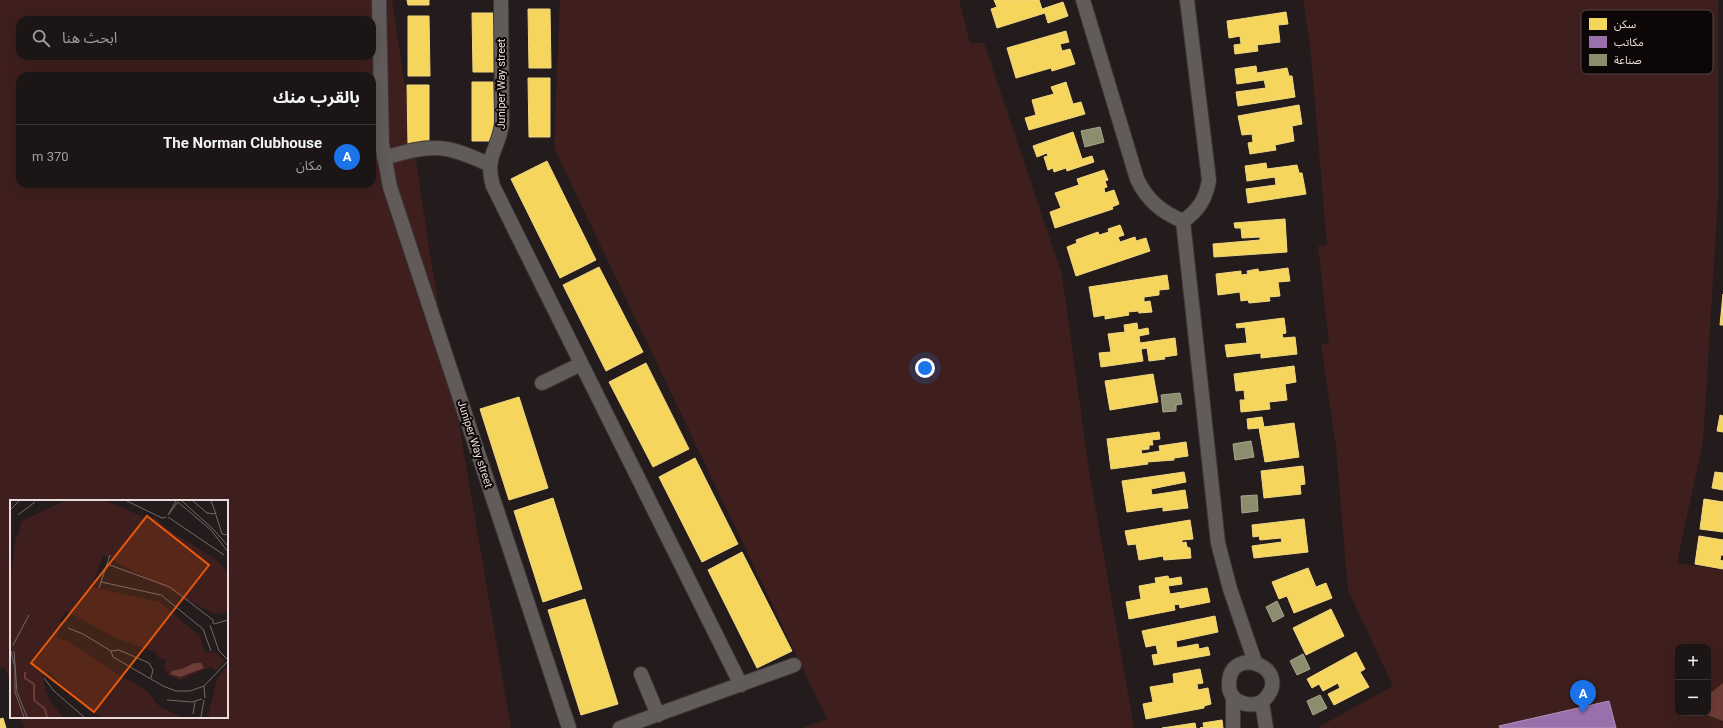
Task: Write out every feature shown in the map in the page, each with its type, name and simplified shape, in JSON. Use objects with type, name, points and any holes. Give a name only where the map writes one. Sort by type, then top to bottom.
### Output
[{"type":"street","name":"Juniper Way street","points":[[379,0],[384,158],[395,201],[569,728]]},
{"type":"street","name":"Juniper Way street","points":[[501,0],[502,123],[501,131],[491,155],[490,165],[490,176],[497,196],[741,684]]},
{"type":"street","points":[[1083,0],[1137,179],[1142,190],[1160,209],[1183,221]]},
{"type":"street","points":[[1183,221],[1198,208],[1208,190],[1209,180],[1187,0]]},
{"type":"street","points":[[384,158],[411,150],[434,147],[458,151],[490,165]]},
{"type":"street","points":[[1183,221],[1218,543],[1230,589],[1255,662]]},
{"type":"street","points":[[542,383],[581,364]]},
{"type":"street","points":[[1233,697],[1248,705],[1262,702],[1267,697],[1272,683],[1267,670],[1255,662],[1248,662],[1241,663],[1231,673],[1228,687],[1233,697],[1233,728]]},
{"type":"street","points":[[620,728],[794,665]]},
{"type":"street","points":[[641,674],[658,714]]},
{"type":"street","points":[[1262,702],[1266,728]]},
{"type":"shaded area","points":[[0,0],[392,0],[431,261],[511,728],[24,728],[21,718],[228,718],[228,500],[10,500],[10,683],[6,669],[0,667]]},
{"type":"shaded area","points":[[560,0],[959,0],[970,43],[984,43],[1062,275],[1089,471],[1134,728],[802,728],[827,719],[554,148]]},
{"type":"shaded area","points":[[1303,0],[1718,0],[1718,198],[1703,441],[1677,563],[1723,570],[1723,728],[1317,728],[1393,686],[1348,590],[1336,447],[1321,344],[1329,343],[1318,246],[1327,245],[1310,45]]},
{"type":"shaded area","points":[[1723,683],[1723,721],[1710,716],[1711,716],[1711,693]]},
{"type":"building: سكن","points":[[407,0],[429,0],[429,5],[408,5]]},
{"type":"building: سكن","points":[[994,0],[1039,0],[1042,9],[1063,2],[1068,16],[1048,23],[1045,13],[997,28],[991,9],[997,7]]},
{"type":"building: سكن","points":[[528,9],[550,9],[551,68],[529,68]]},
{"type":"building: سكن","points":[[1286,12],[1288,24],[1278,25],[1280,42],[1257,45],[1258,51],[1235,54],[1234,45],[1241,44],[1240,36],[1229,38],[1227,21]]},
{"type":"building: سكن","points":[[472,13],[493,13],[494,72],[473,72]]},
{"type":"building: سكن","points":[[408,16],[429,16],[430,76],[408,76]]},
{"type":"building: سكن","points":[[1066,31],[1069,42],[1060,44],[1062,51],[1070,49],[1075,64],[1052,71],[1051,68],[1016,78],[1007,48]]},
{"type":"building: سكن","points":[[1256,66],[1257,73],[1287,68],[1289,76],[1292,76],[1295,97],[1238,106],[1236,92],[1266,88],[1264,80],[1237,84],[1235,69]]},
{"type":"building: سكن","points":[[528,78],[550,78],[550,137],[529,137]]},
{"type":"building: سكن","points":[[472,82],[493,82],[494,141],[472,141]]},
{"type":"building: سكن","points":[[1066,82],[1073,104],[1081,102],[1085,114],[1029,130],[1025,118],[1036,115],[1032,100],[1054,94],[1051,87]]},
{"type":"building: سكن","points":[[407,85],[429,85],[429,144],[408,145]]},
{"type":"building: سكن","points":[[1299,105],[1302,124],[1292,126],[1294,141],[1275,145],[1276,150],[1250,154],[1248,143],[1253,142],[1252,134],[1242,135],[1238,116]]},
{"type":"building: سكن","points":[[1073,132],[1082,159],[1092,156],[1094,162],[1067,171],[1066,168],[1054,172],[1053,168],[1048,170],[1044,157],[1048,156],[1047,153],[1037,157],[1033,146]]},
{"type":"building: سكن","points":[[547,161],[596,260],[560,278],[511,179]]},
{"type":"building: سكن","points":[[1266,163],[1267,169],[1297,165],[1299,173],[1302,173],[1306,194],[1248,203],[1246,189],[1276,185],[1275,177],[1247,181],[1245,166]]},
{"type":"building: سكن","points":[[1104,170],[1108,180],[1105,181],[1107,187],[1104,188],[1105,193],[1114,190],[1119,204],[1112,207],[1113,209],[1055,228],[1050,212],[1061,208],[1055,193],[1079,185],[1077,179]]},
{"type":"building: سكن","points":[[1285,219],[1287,252],[1214,257],[1213,244],[1260,240],[1260,237],[1242,238],[1241,228],[1235,228],[1234,223]]},
{"type":"building: سكن","points":[[1120,225],[1124,235],[1118,237],[1120,242],[1135,237],[1136,241],[1146,238],[1150,251],[1076,276],[1067,247],[1077,243],[1076,240],[1098,232],[1099,235],[1109,232],[1108,229]]},
{"type":"building: سكن","points":[[599,267],[643,352],[606,371],[563,285]]},
{"type":"building: سكن","points":[[1288,268],[1290,281],[1278,282],[1280,296],[1269,297],[1270,301],[1249,303],[1248,300],[1241,301],[1240,292],[1218,295],[1216,274],[1241,271],[1241,275],[1248,274],[1247,271],[1258,269],[1259,272]]},
{"type":"building: سكن","points":[[1167,275],[1169,289],[1159,290],[1159,295],[1144,297],[1144,302],[1150,301],[1152,312],[1128,312],[1129,315],[1105,319],[1105,315],[1094,317],[1089,287]]},
{"type":"building: سكن","points":[[1723,294],[1723,325],[1720,325]]},
{"type":"building: سكن","points":[[1284,318],[1286,333],[1282,334],[1283,338],[1295,337],[1297,354],[1261,358],[1261,353],[1227,357],[1225,345],[1247,343],[1245,327],[1237,328],[1236,324]]},
{"type":"building: سكن","points":[[1137,323],[1138,330],[1148,328],[1149,334],[1139,336],[1140,343],[1175,338],[1177,355],[1164,357],[1165,359],[1149,361],[1147,348],[1141,349],[1143,361],[1101,367],[1099,353],[1111,352],[1108,334],[1125,332],[1124,325]]},
{"type":"building: سكن","points":[[646,363],[689,449],[653,467],[609,382]]},
{"type":"building: سكن","points":[[1294,366],[1296,382],[1285,384],[1287,400],[1269,402],[1270,409],[1241,412],[1240,400],[1245,400],[1244,390],[1236,391],[1234,374]]},
{"type":"building: سكن","points":[[1153,374],[1158,402],[1110,410],[1105,381]]},
{"type":"building: سكن","points":[[519,397],[548,488],[509,500],[480,409]]},
{"type":"building: سكن","points":[[1720,415],[1723,416],[1723,432],[1717,431]]},
{"type":"building: سكن","points":[[1262,417],[1264,427],[1294,423],[1299,457],[1265,462],[1259,428],[1248,429],[1247,419]]},
{"type":"building: سكن","points":[[1159,432],[1160,439],[1152,440],[1153,445],[1149,445],[1149,449],[1141,450],[1142,454],[1160,451],[1159,446],[1186,442],[1188,456],[1174,458],[1174,460],[1147,462],[1148,464],[1111,469],[1107,439]]},
{"type":"building: سكن","points":[[695,458],[738,544],[702,562],[659,477]]},
{"type":"building: سكن","points":[[1303,466],[1305,484],[1300,485],[1301,494],[1264,498],[1261,471]]},
{"type":"building: سكن","points":[[1184,472],[1186,482],[1151,489],[1152,495],[1185,490],[1188,508],[1163,511],[1163,507],[1127,512],[1122,481]]},
{"type":"building: سكن","points":[[1715,472],[1723,473],[1723,490],[1712,488]]},
{"type":"building: سكن","points":[[553,498],[582,589],[543,602],[514,511]]},
{"type":"building: سكن","points":[[1704,499],[1723,502],[1723,532],[1700,529]]},
{"type":"building: سكن","points":[[1304,519],[1308,552],[1254,558],[1252,546],[1282,542],[1281,538],[1260,540],[1259,536],[1253,537],[1252,525]]},
{"type":"building: سكن","points":[[1190,520],[1193,539],[1182,540],[1182,543],[1186,542],[1187,547],[1190,548],[1191,558],[1164,560],[1163,556],[1139,560],[1136,544],[1128,545],[1125,531]]},
{"type":"building: سكن","points":[[1699,536],[1723,540],[1723,555],[1721,555],[1720,560],[1723,561],[1723,569],[1695,564]]},
{"type":"building: سكن","points":[[742,552],[792,651],[757,668],[708,570]]},
{"type":"building: سكن","points":[[1308,568],[1316,587],[1326,583],[1332,598],[1294,613],[1287,596],[1279,599],[1272,582]]},
{"type":"building: سكن","points":[[1168,576],[1169,579],[1181,577],[1182,584],[1168,586],[1170,594],[1207,588],[1210,602],[1180,608],[1179,604],[1174,605],[1175,610],[1129,619],[1126,602],[1141,599],[1139,586],[1156,583],[1155,578]]},
{"type":"building: سكن","points":[[585,599],[618,704],[581,715],[548,610]]},
{"type":"building: سكن","points":[[1331,609],[1344,636],[1306,655],[1293,628]]},
{"type":"building: سكن","points":[[1215,616],[1218,632],[1176,641],[1177,648],[1198,644],[1199,649],[1208,647],[1210,655],[1154,665],[1152,655],[1158,654],[1156,645],[1146,647],[1142,631]]},
{"type":"building: سكن","points":[[1356,652],[1365,669],[1360,672],[1369,687],[1334,705],[1328,694],[1340,688],[1338,683],[1323,691],[1319,684],[1312,688],[1307,679]]},
{"type":"building: سكن","points":[[1200,669],[1203,683],[1197,684],[1198,690],[1208,688],[1211,704],[1204,706],[1204,708],[1146,719],[1143,704],[1153,702],[1150,687],[1174,683],[1173,674]]},
{"type":"building: سكن","points":[[3,718],[6,728],[0,728],[0,719]]},
{"type":"building: سكن","points":[[1222,720],[1223,728],[1200,728],[1204,727],[1203,723]]},
{"type":"building: سكن","points":[[1195,723],[1196,728],[1162,728]]},
{"type":"building: مكاتب","points":[[1609,701],[1616,728],[1500,728],[1499,726]]},
{"type":"building: صناعة","points":[[1100,127],[1104,142],[1085,147],[1081,131]]},
{"type":"building: صناعة","points":[[1180,393],[1182,404],[1176,405],[1176,411],[1163,412],[1161,395]]},
{"type":"building: صناعة","points":[[1251,441],[1254,457],[1235,460],[1233,444]]},
{"type":"building: صناعة","points":[[1257,495],[1258,511],[1242,513],[1241,496]]},
{"type":"building: صناعة","points":[[1277,601],[1284,616],[1273,622],[1266,607]]},
{"type":"building: صناعة","points":[[1303,654],[1310,669],[1297,675],[1290,661]]},
{"type":"building: صناعة","points":[[1320,695],[1327,708],[1313,715],[1307,701]]},
{"type":"place","name":"The Norman Clubhouse","points":[[1583,713]]}]
